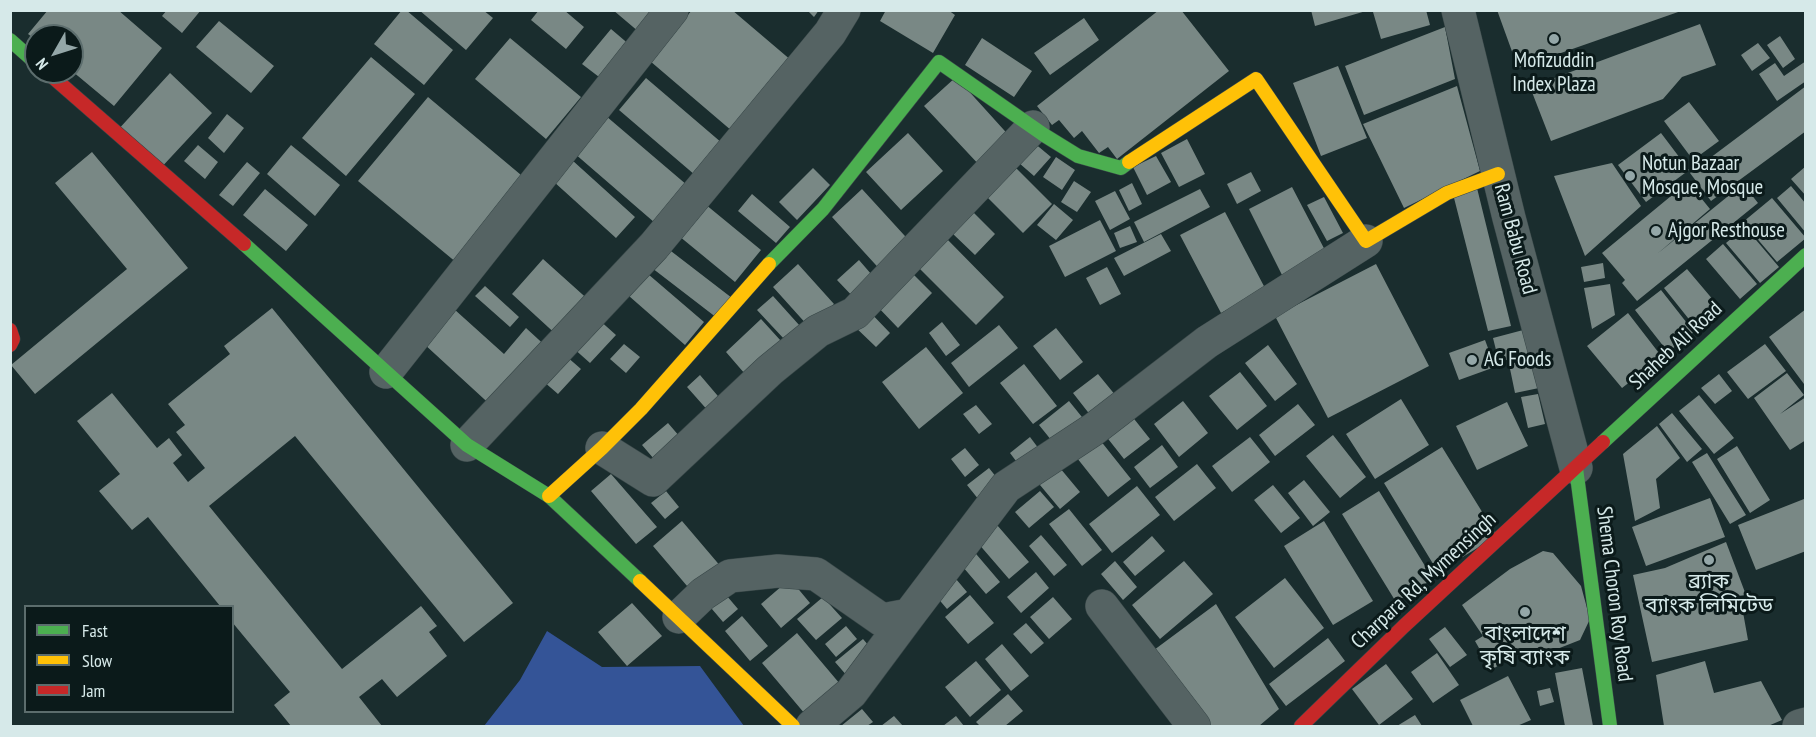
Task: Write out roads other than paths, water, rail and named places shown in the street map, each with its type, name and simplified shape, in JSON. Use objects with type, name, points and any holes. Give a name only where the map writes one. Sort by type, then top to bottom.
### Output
[{"type":"street","points":[[386,372],[672,10]]},
{"type":"street","points":[[467,445],[654,246],[830,33],[844,10]]},
{"type":"street","name":"Ram Babu Road","points":[[1458,10],[1498,174],[1576,468]]},
{"type":"street","points":[[10,40],[24,52]]},
{"type":"street","points":[[549,496],[641,409],[758,276],[823,209],[939,62],[1078,156],[1120,168],[1256,79],[1366,240]]},
{"type":"street","points":[[61,84],[260,258],[467,445],[549,496],[793,726]]},
{"type":"street","points":[[602,448],[652,480],[778,364],[818,331],[855,313],[1033,127]]},
{"type":"street","points":[[812,726],[851,693],[1006,487],[1094,429],[1207,342],[1366,240],[1447,193],[1498,174]]},
{"type":"street","name":"Shaheb Ali Road","points":[[1576,468],[1806,255]]},
{"type":"street","points":[[10,330],[13,339],[10,345]]},
{"type":"street","name":"Charpara Rd, Mymensingh","points":[[1301,726],[1404,626],[1576,468]]},
{"type":"street","name":"Shema Choron Roy Road","points":[[1576,468],[1610,726]]},
{"type":"street","points":[[679,617],[703,594],[730,576],[778,571],[816,574],[882,620],[909,615]]},
{"type":"street","points":[[1102,606],[1194,726]]},
{"type":"street","points":[[1799,726],[1806,724]]},
{"type":"water","points":[[547,631],[602,667],[700,666],[744,726],[484,726],[520,680]]},
{"type":"place","name":"Mofizuddin Index Plaza","points":[[1554,39]]},
{"type":"place","name":"Notun Bazaar Mosque, Mosque","points":[[1630,176]]},
{"type":"place","name":"Ajgor Resthouse","points":[[1656,231]]},
{"type":"place","name":"AG Foods","points":[[1472,360]]},
{"type":"place","name":"ব্র্যাক ব্যাংক লিমিটেড","points":[[1709,560]]},
{"type":"place","name":"বাংলাদেশ কৃষি ব্যাংক","points":[[1525,612]]}]
